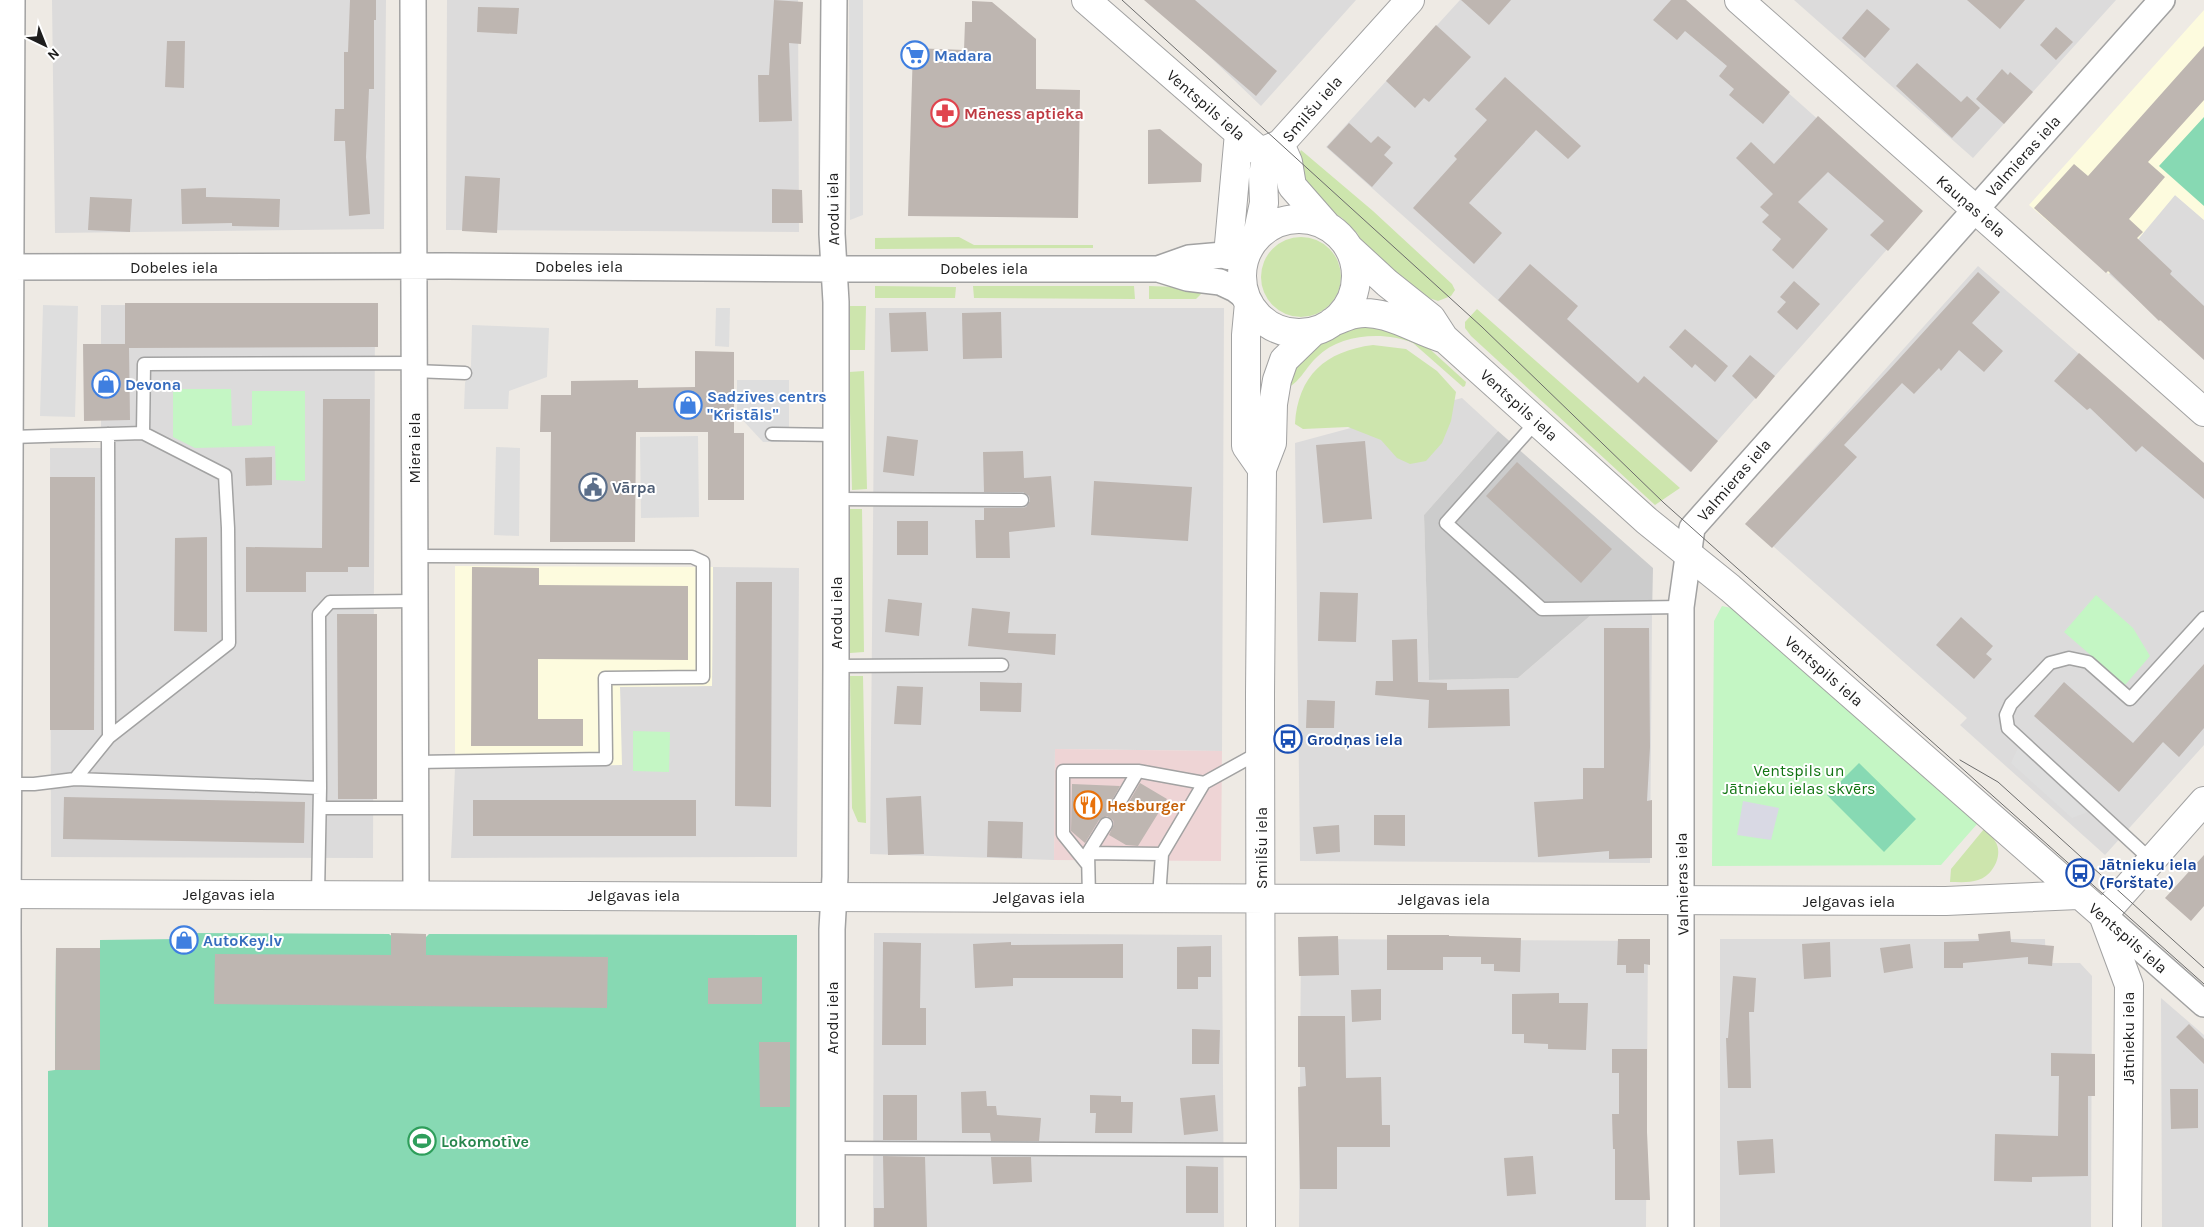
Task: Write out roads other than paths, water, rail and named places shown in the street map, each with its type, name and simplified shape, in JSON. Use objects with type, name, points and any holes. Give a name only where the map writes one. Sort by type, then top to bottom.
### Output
[{"type":"street","points":[[6,1217],[4,894],[9,784],[5,730],[11,437],[6,402],[6,267],[12,0]]},
{"type":"street","name":"Miera iela","points":[[413,0],[416,895]]},
{"type":"street","name":"Arodu iela","points":[[832,1227],[832,929],[836,666],[835,269],[832,234],[834,0]]},
{"type":"street","name":"Ventspils iela","points":[[1086,0],[1238,133],[1273,150]]},
{"type":"street","name":"Smilšu iela","points":[[1328,227],[1292,186],[1288,162],[1273,150],[1410,0]]},
{"type":"street","name":"Kauņas iela","points":[[1739,0],[2204,412]]},
{"type":"street","name":"Valmieras iela","points":[[1681,1227],[1681,607],[1692,528],[2162,0]]},
{"type":"street","points":[[1238,133],[1245,246],[1242,270],[1243,288],[1248,301],[1246,335],[1246,446],[1262,469]]},
{"type":"street","points":[[1245,246],[1264,203],[1262,175],[1273,150]]},
{"type":"street","points":[[1291,219],[1310,220],[1328,227],[1340,236],[1349,248],[1355,263],[1356,280],[1352,296],[1344,311],[1323,327],[1296,333],[1278,329],[1261,320],[1248,301],[1235,289],[1220,282],[1187,278],[1158,269],[1189,258],[1245,246],[1273,225],[1291,219]]},
{"type":"street","name":"Ventspils iela","points":[[1349,248],[1387,283],[1431,318],[1444,338],[1647,521],[1688,553],[2204,1004]]},
{"type":"street","name":"Dobeles iela","points":[[6,267],[413,266],[1158,269]]},
{"type":"street","name":"Ventspils iela","points":[[1323,327],[1356,314],[1380,314],[1409,324],[1423,332],[1444,338]]},
{"type":"street","name":"Smilšu iela","points":[[1261,1227],[1260,752],[1262,469],[1272,443],[1273,404],[1277,380],[1284,360],[1323,327]]},
{"type":"street","points":[[2103,915],[2204,801]]},
{"type":"street","name":"Jelgavas iela","points":[[4,894],[1946,901],[2078,895]]},
{"type":"street","name":"Jātnieku iela","points":[[2103,915],[2129,985],[2127,1227]]},
{"type":"lane","points":[[143,433],[144,364],[414,367],[465,373]]},
{"type":"lane","points":[[1536,421],[1446,523],[1542,609],[1681,607]]},
{"type":"lane","points":[[11,437],[143,433],[225,475],[228,528],[229,642],[109,737],[75,779]]},
{"type":"lane","points":[[108,434],[109,737]]},
{"type":"lane","points":[[772,434],[836,435]]},
{"type":"lane","points":[[836,499],[1022,500]]},
{"type":"lane","points":[[415,556],[692,557],[703,562],[703,677],[605,678],[606,759],[416,762]]},
{"type":"lane","points":[[318,895],[320,808],[319,614],[330,602],[415,601]]},
{"type":"lane","points":[[2151,860],[2008,728],[2006,716],[2011,704],[2050,663],[2069,658],[2088,662],[2130,699],[2204,618]]},
{"type":"lane","points":[[836,666],[1002,665]]},
{"type":"lane","points":[[1158,897],[1162,854],[1204,783],[1260,752]]},
{"type":"lane","points":[[1162,854],[1088,859],[1063,834],[1063,771],[1138,771],[1204,783]]},
{"type":"lane","points":[[1118,803],[1138,771]]},
{"type":"lane","points":[[9,784],[34,784],[75,779],[320,788]]},
{"type":"lane","points":[[320,808],[416,808]]},
{"type":"lane","points":[[1089,897],[1088,859],[1106,824]]},
{"type":"lane","points":[[832,1148],[1261,1150]]},
{"type":"tram line","points":[[1122,0],[1482,327],[1664,503],[2204,984]]},
{"type":"tram line","points":[[1960,760],[1998,782],[2204,968]]},
{"type":"place","name":"Madara","points":[[915,55]]},
{"type":"place","name":"Mēness aptieka","points":[[945,113]]},
{"type":"place","name":"Devona","points":[[106,384]]},
{"type":"place","name":"Sadzīves centrs \"Kristāls\"","points":[[688,405]]},
{"type":"place","name":"Vārpa","points":[[593,487]]},
{"type":"place","name":"Grodņas iela","points":[[1288,739]]},
{"type":"place","name":"Hesburger","points":[[1088,805]]},
{"type":"place","name":"Jātnieku iela (Forštate)","points":[[2080,873]]},
{"type":"place","name":"AutoKey.lv","points":[[184,940]]},
{"type":"place","name":"Lokomotīve","points":[[422,1141]]},
{"type":"park label","name":"Ventspils un Jātnieku ielas skvērs","points":[[1799,779]]}]
